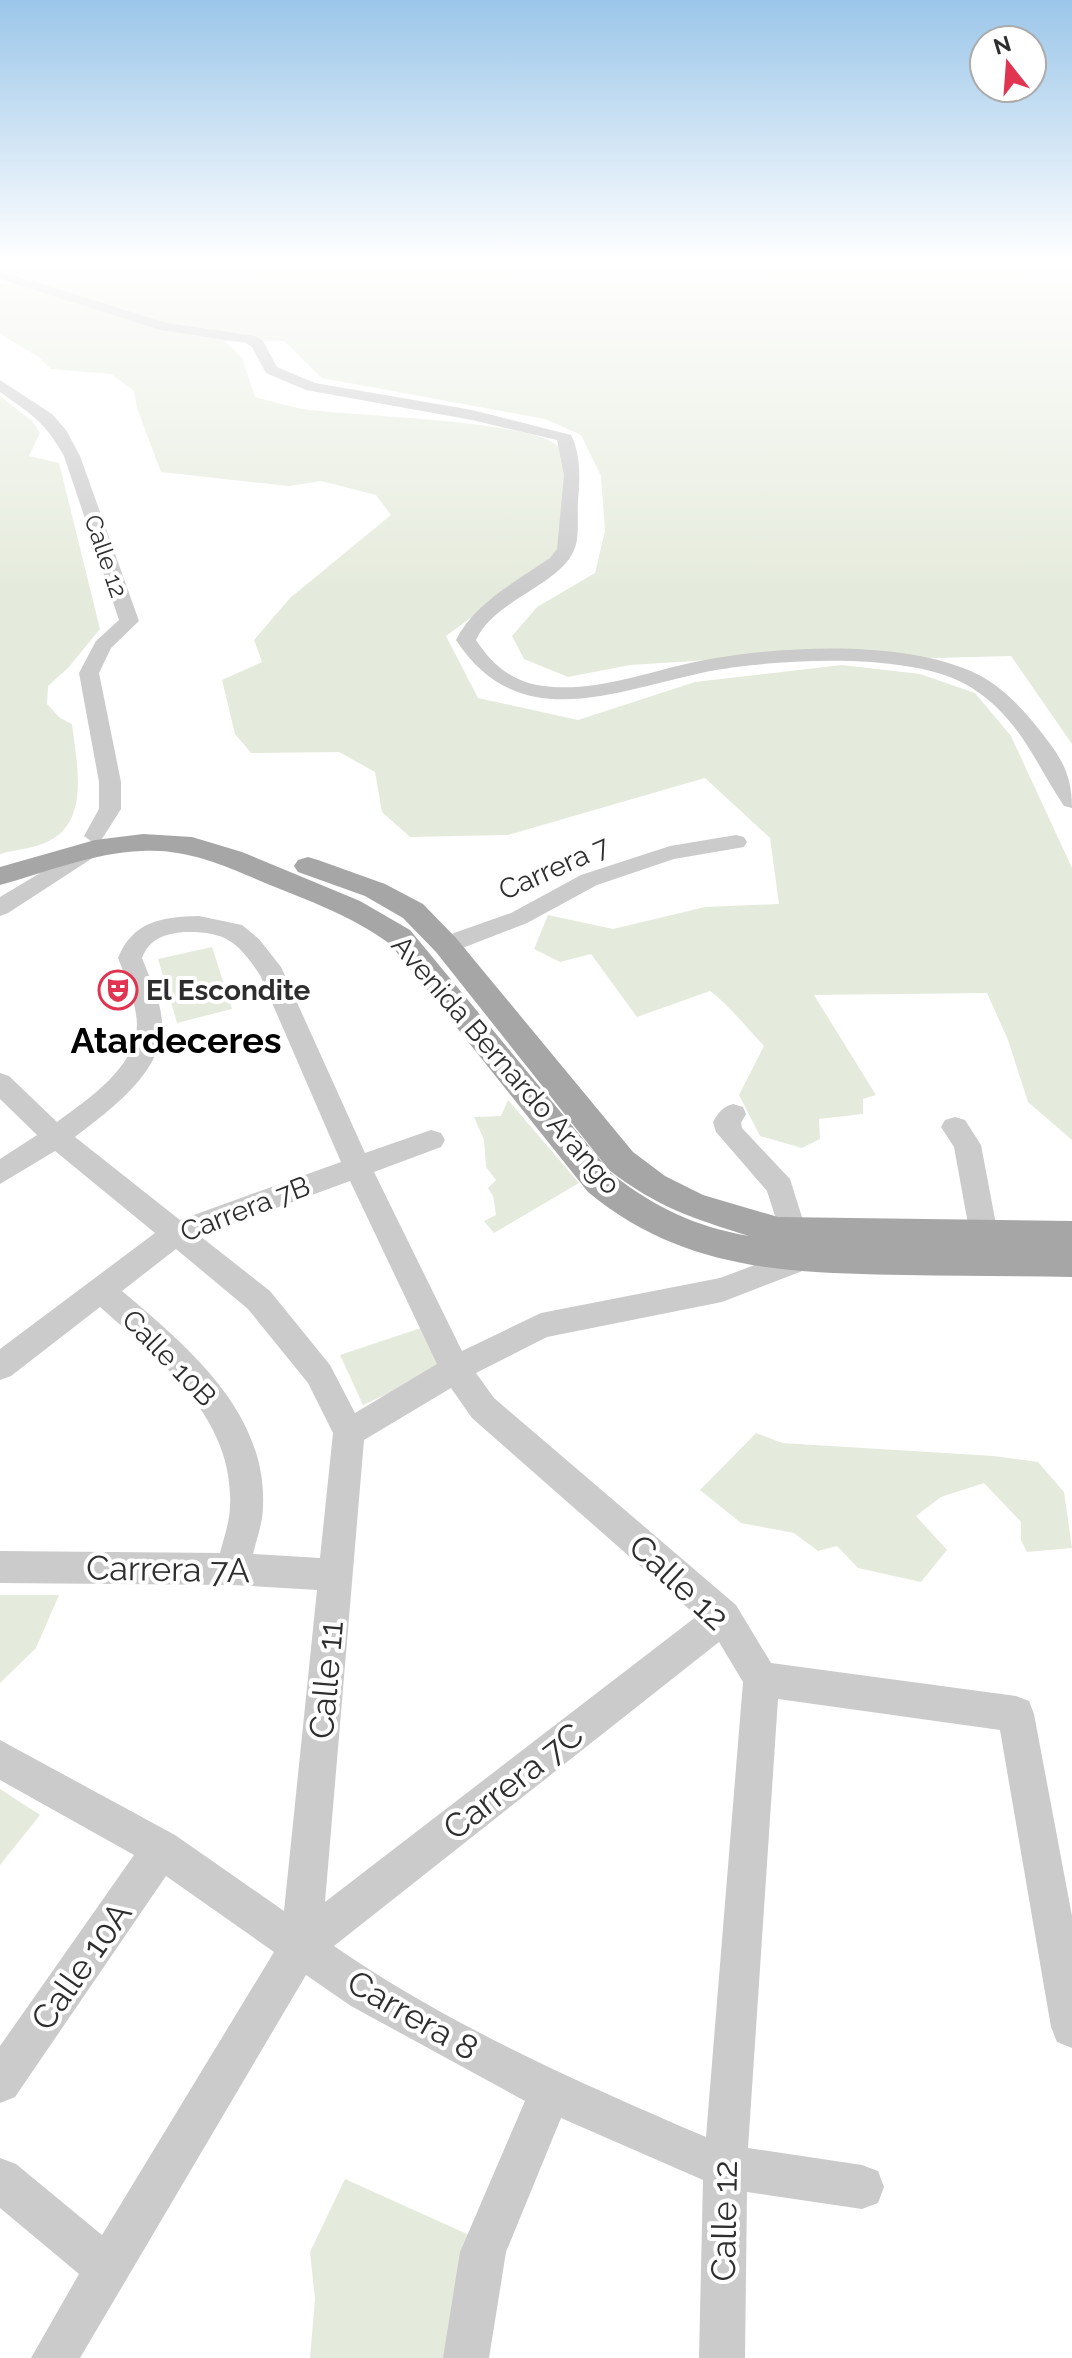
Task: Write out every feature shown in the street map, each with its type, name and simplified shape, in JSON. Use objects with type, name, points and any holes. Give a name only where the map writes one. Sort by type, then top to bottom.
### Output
[{"type":"main road","name":"Avenida Bernardo Arango","points":[[0,862],[154,828],[219,835],[395,899],[413,911],[446,945],[621,1161],[653,1185],[692,1205],[798,1246],[984,1235],[1072,1235]]},
{"type":"main road","name":"Avenida Bernardo Arango","points":[[0,876],[96,842],[192,846],[365,913],[400,937],[600,1183],[627,1205],[666,1227],[719,1245],[798,1246],[1072,1263]]},
{"type":"street","points":[[276,372],[311,387],[472,415],[565,438],[572,475],[566,549],[556,562],[486,613],[472,627],[466,640],[482,665],[514,685],[563,693],[734,662],[818,653],[911,663],[958,673],[998,697],[1035,737],[1054,764],[1072,801]]},
{"type":"street","name":"Calle 12","points":[[0,385],[46,417],[58,430],[72,456],[129,621],[103,645],[89,673],[110,782],[110,809],[96,842]]},
{"type":"street","points":[[0,908],[96,842]]},
{"type":"street","name":"Carrera 7","points":[[446,945],[519,918],[589,880],[670,853],[736,842]]},
{"type":"street","name":"Calle 12","points":[[57,1138],[125,1077],[143,1054],[149,1034],[147,1003],[130,958],[139,939],[167,926],[208,923],[230,929],[253,945],[272,973],[357,1166],[455,1369],[483,1408],[724,1617],[761,1679],[725,2167],[722,2358]]},
{"type":"street","points":[[0,1083],[57,1138],[259,1300],[319,1374],[349,1433],[455,1369],[541,1326],[722,1290],[798,1246],[780,1187],[730,1132],[727,1122],[733,1114]]},
{"type":"street","points":[[955,1127],[967,1145],[984,1235]]},
{"type":"street","points":[[0,1173],[57,1138]]},
{"type":"street","name":"Carrera 7B","points":[[0,1367],[175,1234],[431,1140]]},
{"type":"street","name":"Calle 10B","points":[[102,1291],[210,1393],[232,1433],[243,1468],[247,1503],[233,1569]]},
{"type":"street","name":"Calle 11","points":[[54,2358],[301,1946],[349,1433]]},
{"type":"street","name":"Carrera 7A","points":[[0,1567],[233,1569],[336,1575]]},
{"type":"street","name":"Carrera 7C","points":[[301,1946],[724,1617]]},
{"type":"street","points":[[761,1679],[1016,1714],[1072,2027]]},
{"type":"street","name":"Carrera 8","points":[[0,1759],[161,1849],[365,1992],[551,2092],[725,2167],[862,2187]]},
{"type":"street","name":"Calle 10A","points":[[0,2082],[161,1849]]},
{"type":"street","points":[[466,2358],[483,2252],[551,2092]]},
{"type":"street","points":[[0,2180],[107,2268]]},
{"type":"green space","points":[[87,372],[247,372],[255,397],[303,409],[481,425],[545,439],[559,448],[566,483],[561,551],[446,636],[478,698],[578,720],[695,682],[842,665],[920,674],[975,693],[1011,736],[1072,868],[1072,1140],[1028,1102],[1008,1040],[987,993],[814,995],[876,1095],[863,1099],[863,1114],[819,1119],[820,1139],[802,1148],[760,1136],[739,1095],[764,1046],[710,991],[637,1017],[591,954],[560,962],[534,949],[548,915],[613,929],[705,907],[779,904],[770,838],[705,778],[508,835],[410,837],[382,812],[375,772],[339,752],[251,753],[235,734],[222,680],[262,662],[254,640],[290,598],[391,515],[376,495],[321,481],[289,486],[161,472],[137,408],[134,391],[111,374]]},
{"type":"green space","points":[[316,372],[1072,372],[1072,744],[1011,656],[936,658],[818,653],[630,665],[568,677],[524,659],[512,636],[537,607],[595,573],[605,531],[601,476],[581,435],[545,419],[322,378]]},
{"type":"green space","points":[[0,396],[32,421],[40,433],[29,456],[59,463],[100,629],[68,668],[48,686],[47,704],[60,718],[72,724],[78,788],[71,819],[49,841],[0,854]]},
{"type":"green space","points":[[212,947],[232,1009],[177,1023],[158,959]]},
{"type":"green space","points":[[508,1100],[579,1183],[494,1233],[484,1221],[496,1215],[493,1196],[488,1188],[496,1180],[486,1167],[484,1140],[474,1117],[501,1116]]},
{"type":"green space","points":[[424,1327],[444,1368],[363,1405],[340,1355]]},
{"type":"green space","points":[[756,1433],[782,1443],[994,1456],[1038,1462],[1064,1492],[1072,1548],[1027,1552],[1021,1540],[1021,1522],[984,1483],[941,1497],[916,1516],[947,1550],[921,1582],[858,1568],[837,1546],[818,1551],[794,1533],[741,1523],[700,1490]]},
{"type":"green space","points":[[0,1595],[59,1595],[36,1648],[0,1683]]},
{"type":"green space","points":[[0,1789],[40,1815],[0,1865]]},
{"type":"green space","points":[[345,2179],[476,2238],[458,2358],[310,2358],[315,2299],[310,2252]]},
{"type":"place","name":"El Escondite","points":[[118,990]]},
{"type":"district","name":"Atardeceres","points":[[176,1040]]}]
